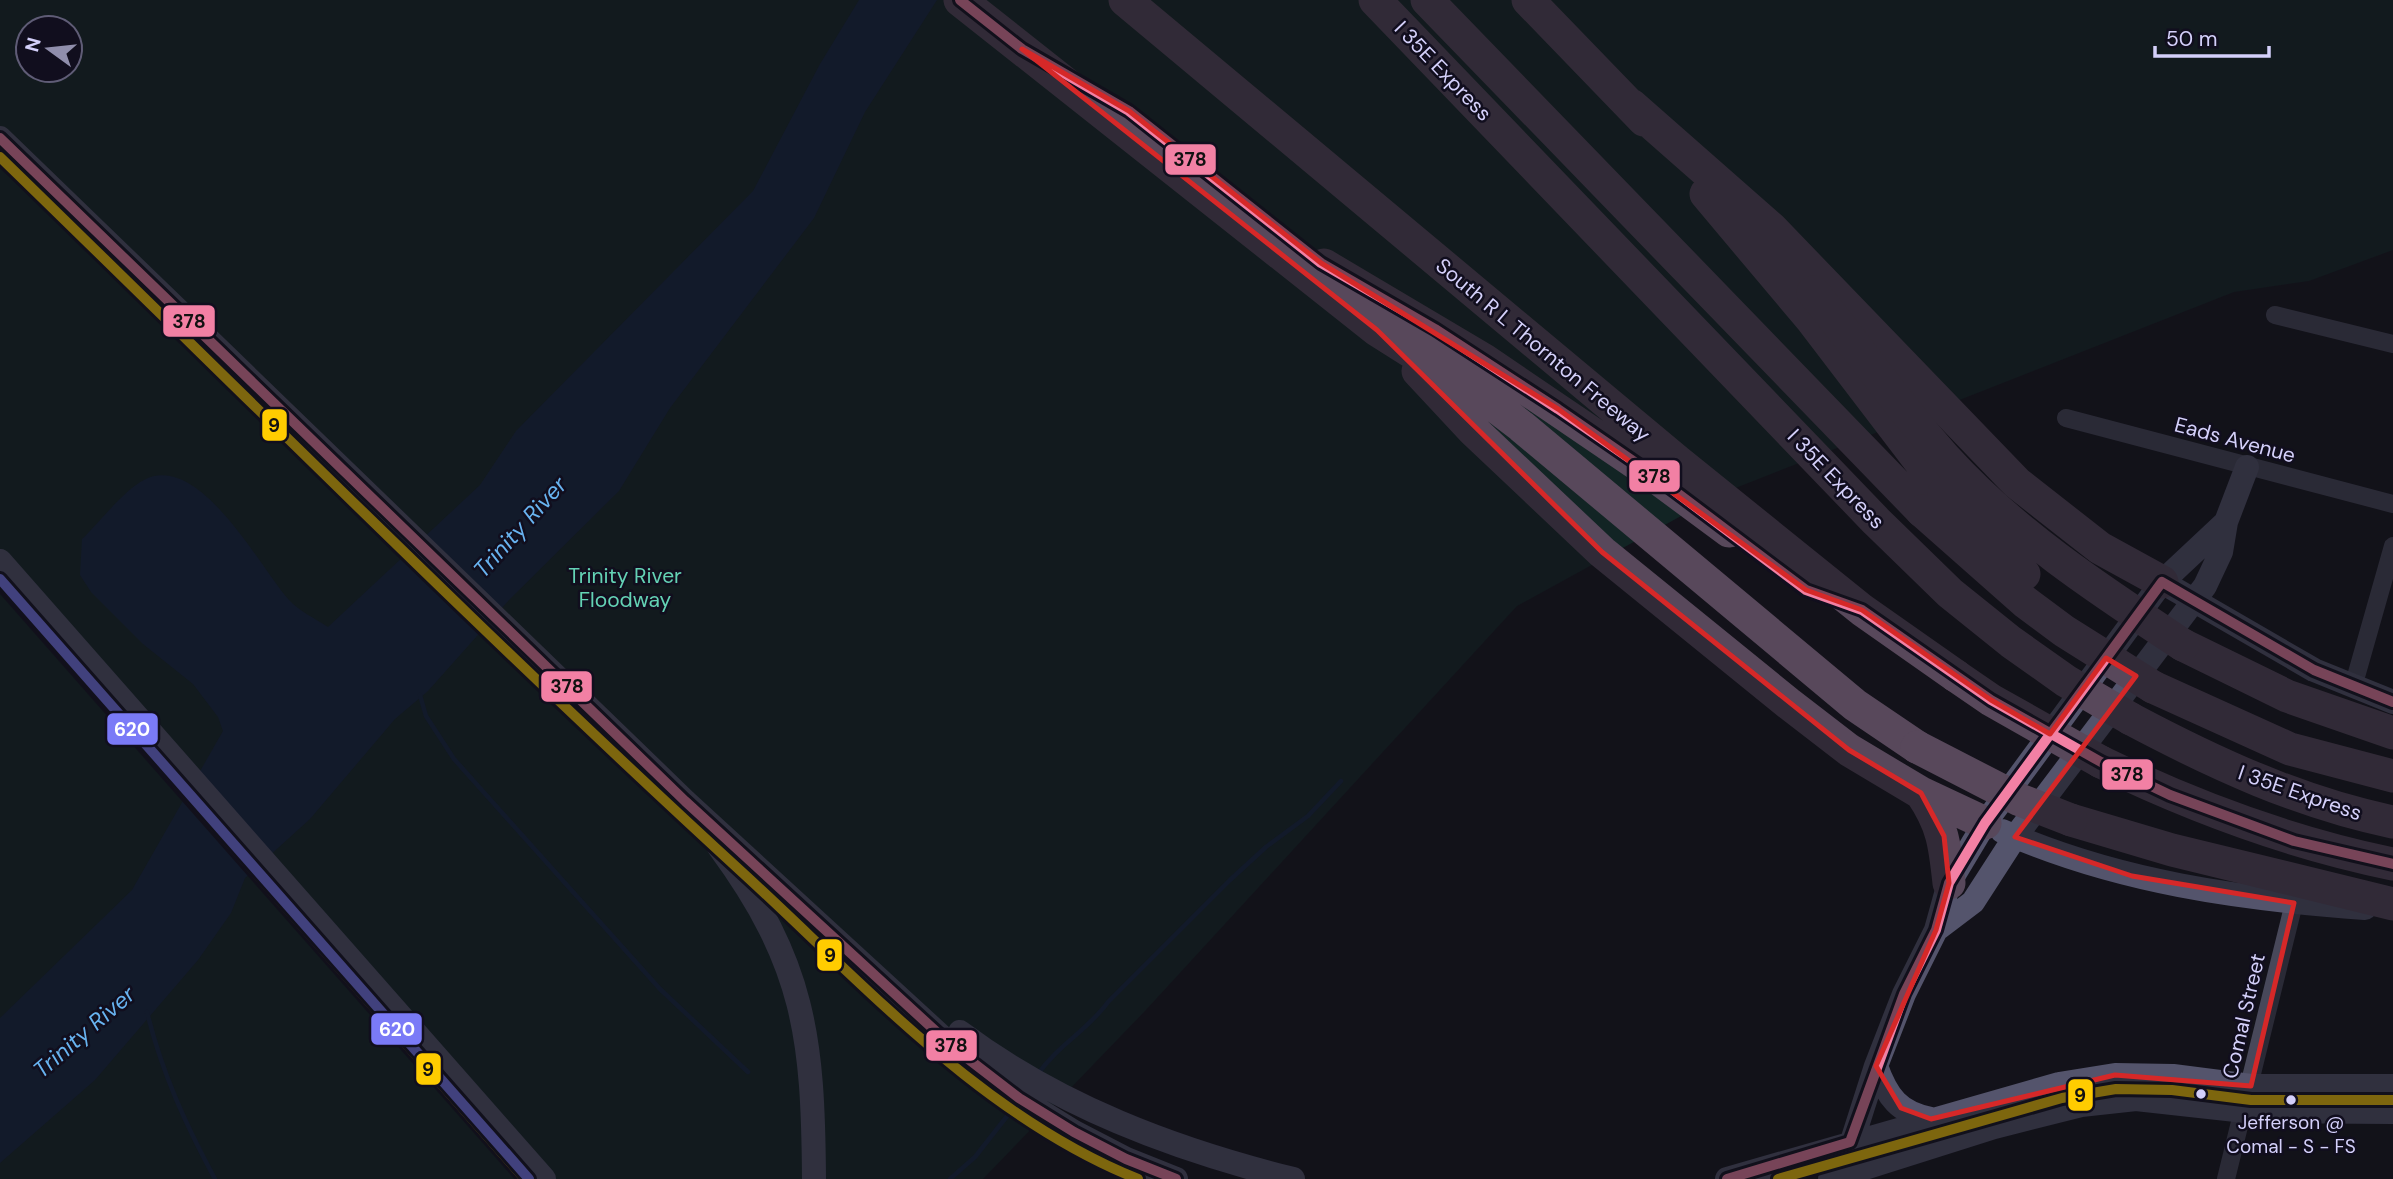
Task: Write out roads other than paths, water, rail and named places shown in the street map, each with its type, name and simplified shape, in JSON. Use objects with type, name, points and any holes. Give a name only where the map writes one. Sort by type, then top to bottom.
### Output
[{"type":"highway","points":[[960,0],[1377,330],[1512,419],[1855,705],[1917,747],[2020,800],[2071,820],[2172,850],[2393,904]]},
{"type":"highway","name":"South R L Thornton Freeway","points":[[1125,0],[1579,381],[1800,573],[1862,610],[1991,700],[2101,762],[2170,795],[2241,824],[2294,841],[2393,864]]},
{"type":"highway","name":"I 35E Express","points":[[1375,0],[1876,521],[1950,593],[2066,681],[2131,719],[2275,788],[2332,807],[2393,822]]},
{"type":"highway","points":[[1427,0],[1922,511],[2044,617],[2167,667],[2287,696],[2393,733]]},
{"type":"highway","points":[[1528,0],[1631,105],[1812,320],[1898,437],[1967,519],[2016,567],[2105,636],[2167,667],[2218,698],[2261,737],[2290,750],[2393,776]]},
{"type":"highway","points":[[1023,49],[1129,111],[1321,263],[1435,329],[1800,573]]},
{"type":"highway","points":[[1631,105],[1772,229],[2017,483],[2100,548],[2161,582]]},
{"type":"highway","points":[[1718,181],[1745,219],[1837,321],[1947,461],[2054,558],[2167,667]]},
{"type":"highway","points":[[1377,330],[1473,430],[1602,552],[1673,611],[1850,750],[1921,793],[1986,823]]},
{"type":"highway","points":[[1921,793],[1936,816],[1944,836],[1949,883]]},
{"type":"main road","points":[[0,138],[685,801],[954,1048],[1019,1098],[1084,1138],[1176,1179]]},
{"type":"main road","points":[[1936,930],[1973,902],[2015,836],[2211,577],[2221,552],[2226,522],[2247,467]]},
{"type":"main road","points":[[1836,1178],[1875,1066],[1904,994],[1936,930],[1949,883],[1986,823],[2161,582],[2226,522]]},
{"type":"main road","points":[[0,561],[544,1179]]},
{"type":"main road","points":[[2161,582],[2267,645],[2353,687],[2393,702]]},
{"type":"main road","points":[[685,801],[744,882],[778,942],[795,984],[808,1040],[814,1179]]},
{"type":"main road","points":[[1986,823],[2015,836],[2132,876],[2211,893],[2393,911]]},
{"type":"main road","points":[[852,954],[986,1052],[1042,1086],[1114,1121],[1180,1147],[1264,1175],[1293,1179]]},
{"type":"main road","points":[[1875,1066],[1881,1081],[1900,1108],[1911,1115],[1931,1119]]},
{"type":"main road","points":[[1727,1179],[2059,1084],[2115,1075],[2173,1076],[2251,1086],[2393,1086]]},
{"type":"main road","points":[[1836,1178],[1994,1127],[2081,1105],[2136,1099],[2245,1111],[2393,1112]]},
{"type":"street","points":[[2276,315],[2393,344]]},
{"type":"street","name":"Eads Avenue","points":[[2066,418],[2393,504]]},
{"type":"street","points":[[2353,687],[2393,547]]},
{"type":"street","name":"Comal Street","points":[[2226,1179],[2245,1111],[2294,903]]},
{"type":"water","name":"Trinity River","points":[[859,0],[937,0],[865,112],[814,218],[670,408],[619,491],[509,600],[428,691],[395,719],[310,819],[245,878],[231,913],[198,960],[95,1080],[0,1163],[0,1018],[132,890],[223,731],[218,717],[193,684],[143,644],[91,592],[80,575],[82,539],[120,499],[144,480],[165,475],[186,482],[206,496],[226,516],[289,600],[328,627],[480,485],[516,431],[753,191],[820,64]]},
{"type":"waterway","points":[[420,695],[426,716],[454,759],[660,989],[748,1072]]},
{"type":"waterway","points":[[1038,1074],[1230,880],[1266,847],[1308,816],[1341,781]]},
{"type":"waterway","points":[[147,1012],[175,1097],[215,1179]]},
{"type":"waterway","points":[[950,1179],[975,1157],[1015,1106]]},
{"type":"place","name":"Jefferson @ Comal - S - FS","points":[[2291,1100]]},
{"type":"park label","name":"Trinity River Floodway","points":[[625,588]]}]
